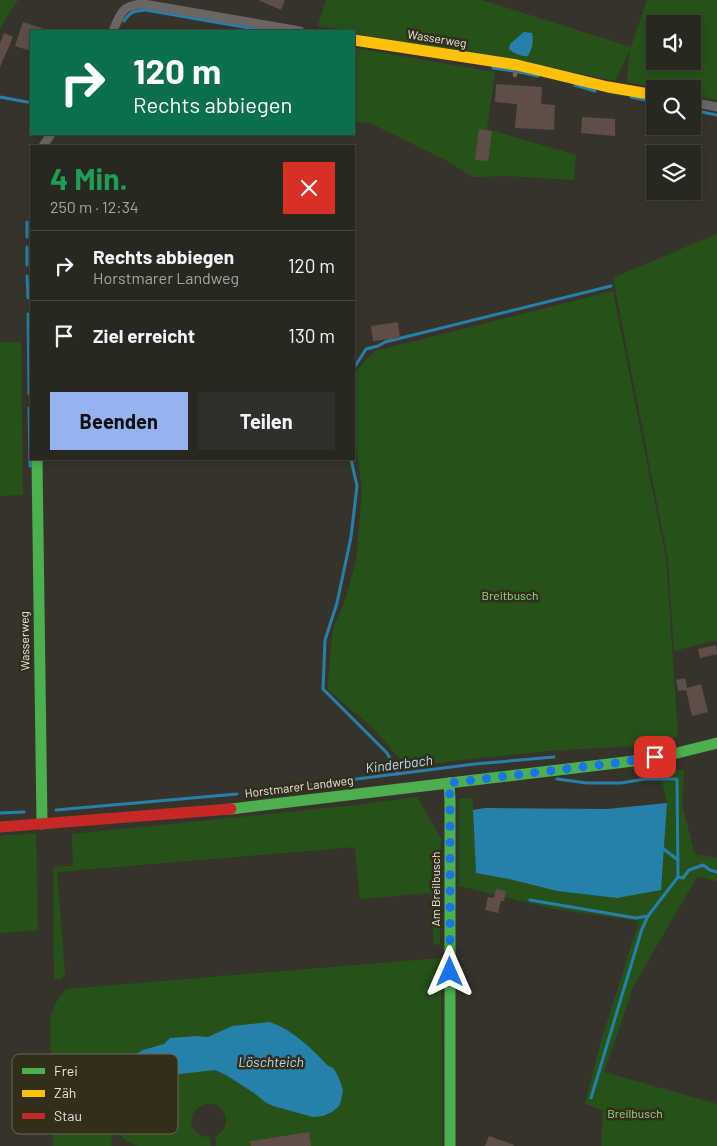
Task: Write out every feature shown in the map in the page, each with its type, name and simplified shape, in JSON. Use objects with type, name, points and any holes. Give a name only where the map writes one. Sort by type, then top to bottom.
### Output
[{"type":"street","points":[[113,30],[125,8],[144,4],[294,30]]},
{"type":"street","name":"Wasserweg","points":[[355,40],[646,93]]},
{"type":"street","points":[[701,104],[717,107]]},
{"type":"street","name":"Wasserweg","points":[[37,460],[42,824]]},
{"type":"street","name":"Horstmarer Landweg","points":[[0,827],[243,808],[642,760],[717,743]]},
{"type":"street","name":"Am Breilbusch","points":[[449,783],[450,1146]]},
{"type":"green space","points":[[0,0],[18,0],[0,28]]},
{"type":"green space","points":[[326,0],[482,0],[631,47],[647,0],[717,0],[717,100],[701,97],[701,80],[646,80],[646,86],[627,82],[630,49],[615,81],[530,63],[373,37],[355,33],[355,30],[339,30],[318,26]]},
{"type":"green space","points":[[355,48],[495,72],[487,129],[576,155],[574,180],[509,176],[472,177],[451,163],[370,123],[355,122]]},
{"type":"green space","points":[[717,234],[717,640],[674,651],[668,559],[613,278]]},
{"type":"green space","name":"Breitbusch","points":[[613,291],[666,559],[678,736],[651,745],[548,751],[400,768],[399,758],[372,727],[328,690],[333,628],[344,604],[356,561],[362,491],[355,442],[355,375],[375,351]]},
{"type":"green space","points":[[0,342],[21,342],[23,495],[0,496]]},
{"type":"green space","name":"Breilbusch","points":[[684,769],[682,805],[695,854],[717,858],[717,881],[697,877],[634,985],[604,1072],[717,1104],[717,1146],[601,1146],[603,1110],[585,1104],[600,1045],[639,921],[555,909],[459,886],[459,799],[473,798],[476,873],[557,891],[617,898],[661,890],[667,803],[660,773]]},
{"type":"green space","points":[[417,797],[441,838],[440,944],[434,945],[430,893],[360,899],[355,847],[57,872],[65,974],[61,980],[54,979],[53,867],[73,866],[72,834],[357,805]]},
{"type":"green space","points":[[36,833],[38,930],[0,933],[0,836]]},
{"type":"green space","points":[[441,958],[442,1146],[311,1146],[309,1132],[251,1141],[252,1146],[216,1146],[215,1137],[225,1126],[226,1119],[223,1111],[217,1105],[210,1103],[198,1108],[191,1119],[196,1132],[202,1136],[210,1137],[211,1146],[134,1145],[132,1142],[123,1139],[121,1134],[178,1134],[178,1054],[51,1054],[50,1019],[55,1004],[66,989]]},
{"type":"green space","points":[[53,1134],[113,1134],[111,1138],[113,1144],[111,1146],[53,1146]]},
{"type":"water","points":[[524,32],[532,33],[533,36],[531,51],[528,56],[523,56],[509,49],[510,44]]},
{"type":"water","points":[[667,803],[661,890],[617,898],[557,891],[476,873],[473,810],[485,808],[607,809]]},
{"type":"water","name":"Löschteich","points":[[270,1022],[294,1035],[336,1072],[343,1090],[339,1106],[323,1116],[313,1117],[273,1106],[226,1075],[215,1070],[178,1075],[178,1054],[137,1054],[143,1050],[164,1044],[170,1038],[208,1037],[232,1026]]},
{"type":"building","points":[[258,0],[285,0],[281,10]]},
{"type":"building","points":[[23,22],[48,30],[30,30],[30,51],[15,46]]},
{"type":"building","points":[[4,33],[13,37],[0,67],[0,43]]},
{"type":"building","points":[[496,84],[542,87],[541,104],[555,105],[554,130],[515,128],[517,104],[495,102]]},
{"type":"building","points":[[582,117],[615,119],[615,136],[581,133]]},
{"type":"building","points":[[479,129],[492,131],[488,161],[475,160]]},
{"type":"building","points":[[398,322],[400,338],[373,341],[371,326]]},
{"type":"building","points":[[716,645],[717,654],[700,658],[698,649]]},
{"type":"building","points":[[685,678],[687,688],[701,684],[708,712],[692,716],[686,690],[678,691],[676,680]]},
{"type":"building","points":[[496,889],[506,891],[504,901],[501,901],[498,913],[485,910],[488,897],[494,898]]},
{"type":"building","points":[[309,1132],[311,1146],[251,1146],[250,1141]]},
{"type":"building","points":[[489,1136],[514,1145],[514,1146],[485,1146]]},
{"type":"waterway","points":[[124,21],[133,12],[146,10],[260,30]]},
{"type":"waterway","points":[[493,68],[514,71]]},
{"type":"waterway","points":[[519,72],[538,76]]},
{"type":"waterway","points":[[575,85],[595,91]]},
{"type":"waterway","points":[[0,97],[30,102]]},
{"type":"waterway","points":[[631,97],[646,100]]},
{"type":"waterway","points":[[701,112],[717,115]]},
{"type":"waterway","points":[[27,222],[27,237]]},
{"type":"waterway","points":[[27,247],[27,265]]},
{"type":"waterway","points":[[27,276],[28,298]]},
{"type":"waterway","points":[[355,366],[366,349],[385,342],[611,286]]},
{"type":"waterway","points":[[28,314],[29,394]]},
{"type":"waterway","points":[[29,408],[30,466]]},
{"type":"waterway","points":[[351,460],[357,486],[351,537],[337,603],[325,640],[323,689],[387,753],[398,774]]},
{"type":"waterway","name":"Kinderbach","points":[[246,793],[475,764],[554,757]]},
{"type":"waterway","name":"Kinderbach","points":[[557,779],[587,783],[621,783],[645,779],[677,779],[678,877],[683,878],[689,870],[703,865],[717,872]]},
{"type":"waterway","name":"Kinderbach","points":[[56,810],[237,794]]},
{"type":"waterway","name":"Kinderbach","points":[[0,813],[24,812]]},
{"type":"waterway","points":[[661,847],[678,860]]},
{"type":"waterway","points":[[591,1098],[642,929],[648,916],[678,877]]},
{"type":"waterway","points":[[530,900],[636,918],[648,916]]},
{"type":"traffic: fast","points":[[37,460],[42,824]]},
{"type":"traffic: fast","points":[[231,809],[642,760],[717,743]]},
{"type":"traffic: fast","points":[[449,783],[450,1146]]},
{"type":"traffic: slow","points":[[355,40],[517,65],[608,87],[646,93]]},
{"type":"traffic: jam","points":[[0,827],[231,809]]},
{"type":"route","points":[[450,972],[449,783],[655,757]]}]
